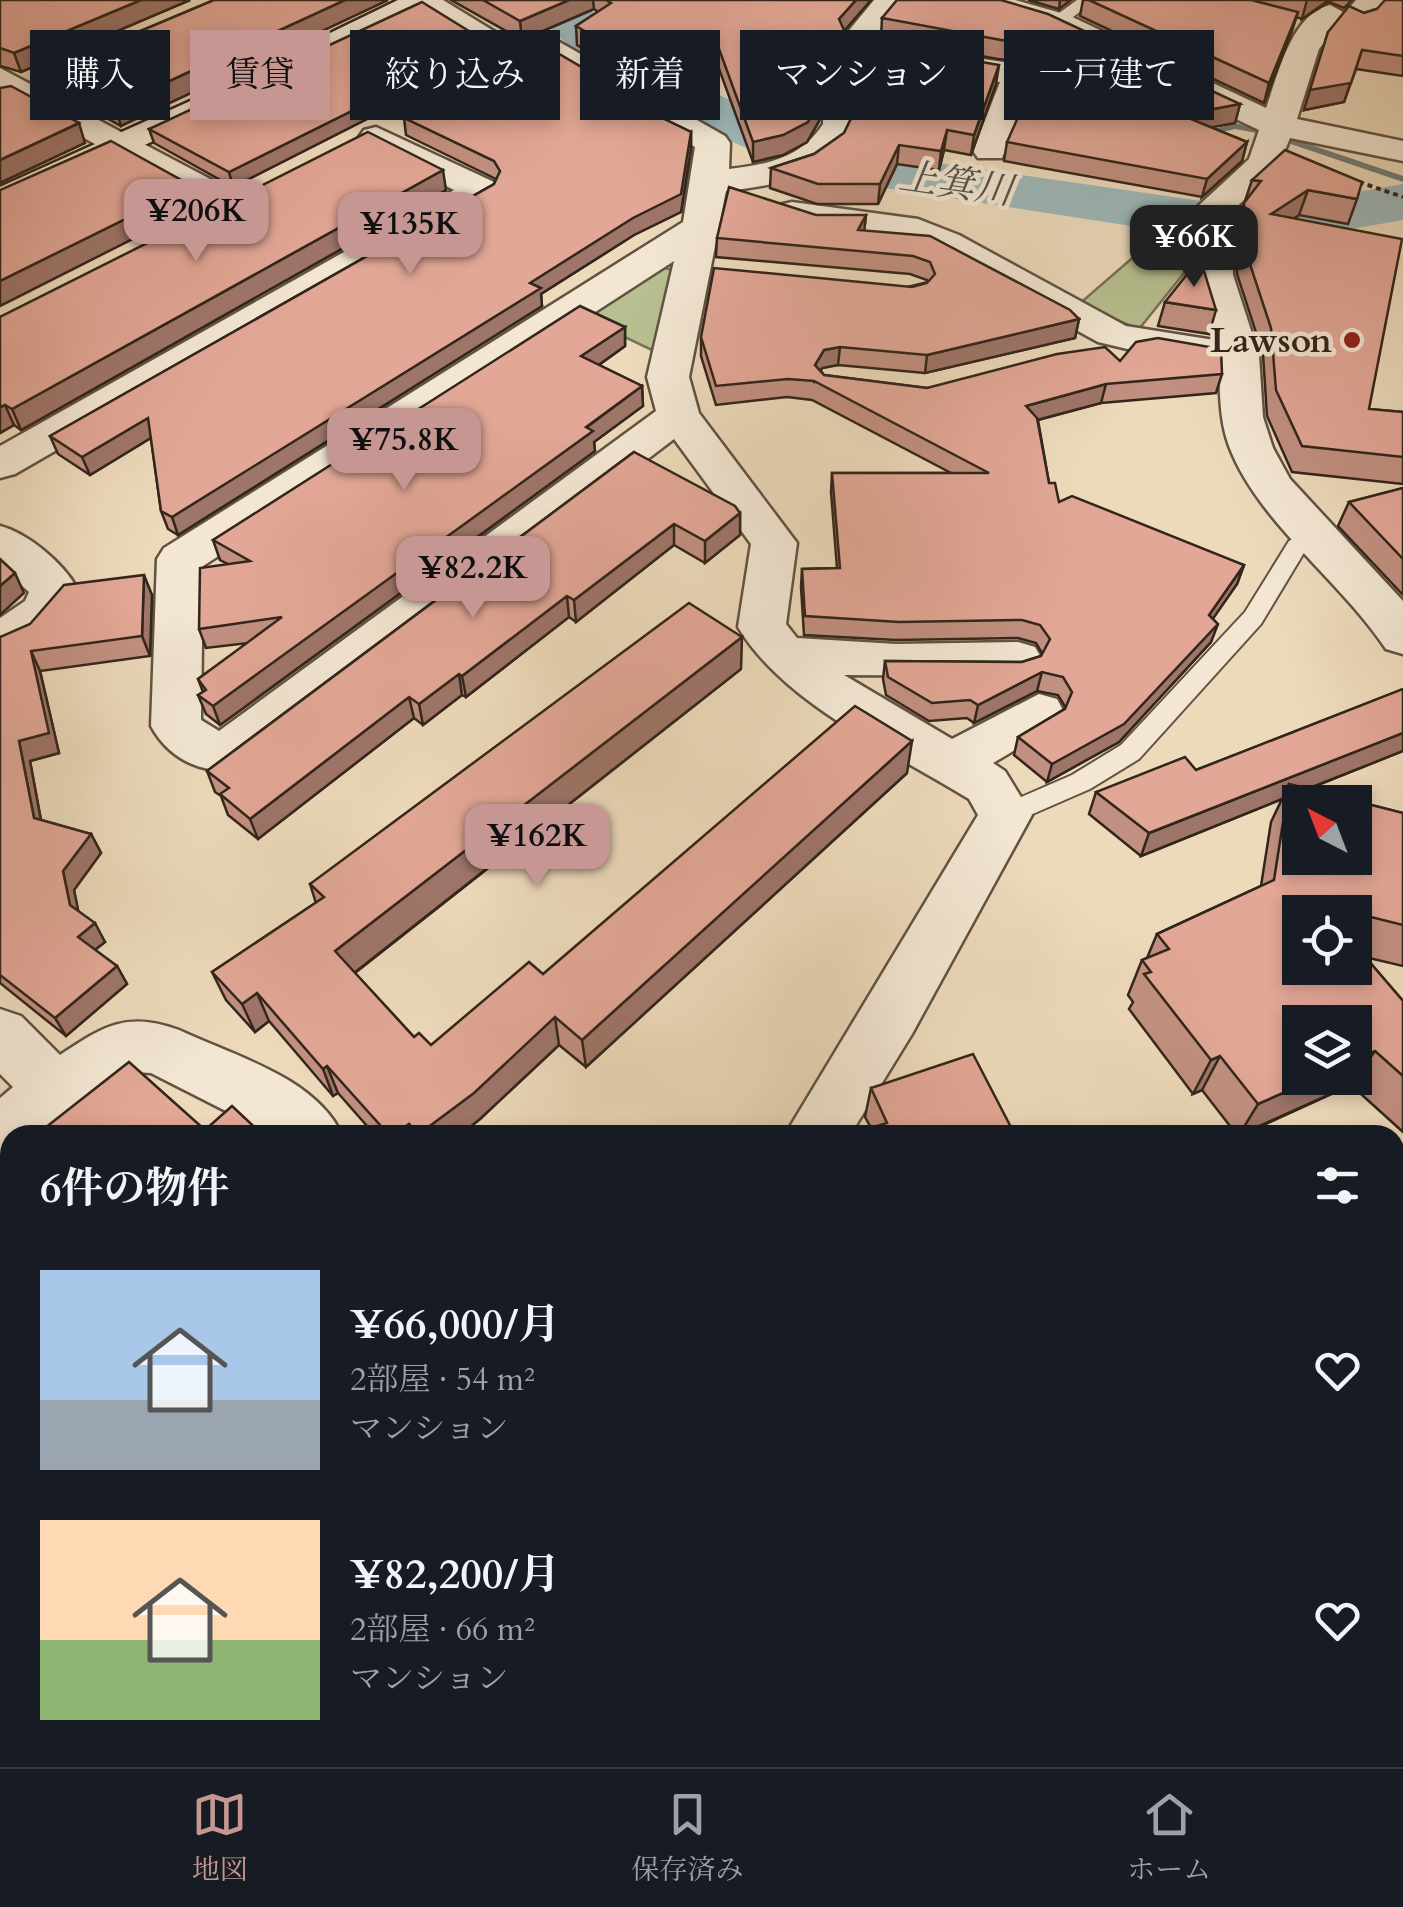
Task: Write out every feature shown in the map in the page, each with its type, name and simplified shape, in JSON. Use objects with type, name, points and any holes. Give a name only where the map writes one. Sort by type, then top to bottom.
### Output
[{"type":"street","points":[[330,45],[421,0],[523,30]]},
{"type":"street","points":[[891,0],[858,40],[858,48],[1004,71]]},
{"type":"street","points":[[982,0],[1074,30]]},
{"type":"street","points":[[1336,17],[1302,48],[1266,163],[1215,220],[1214,276],[1239,355],[1242,417],[1251,448],[1273,487],[1381,605],[1403,637]]},
{"type":"street","points":[[560,42],[711,141],[704,258],[668,377],[678,415],[774,543],[762,627],[783,654],[814,680],[987,785],[1004,815],[891,1016],[822,1125]]},
{"type":"street","points":[[7,88],[123,144],[233,206]]},
{"type":"street","points":[[1214,97],[1275,125],[1403,151]]},
{"type":"street","points":[[0,201],[190,112]]},
{"type":"street","points":[[990,151],[1004,115]]},
{"type":"street","points":[[710,180],[776,175],[810,155],[840,120]]},
{"type":"street","points":[[0,464],[482,190],[390,128],[339,154]]},
{"type":"street","points":[[710,180],[784,211],[816,218],[873,218],[906,226],[950,245],[1100,328],[1151,343],[1239,355]]},
{"type":"street","points":[[200,223],[268,188]]},
{"type":"street","points":[[678,415],[228,752],[198,747],[176,726],[180,559],[704,258]]},
{"type":"street","points":[[1062,354],[1151,343]]},
{"type":"street","points":[[0,540],[54,588],[46,611],[0,642]]},
{"type":"street","points":[[783,654],[896,661],[1018,660]]},
{"type":"street","points":[[952,763],[1040,712]]},
{"type":"street","points":[[0,1034],[55,1090]]},
{"type":"street","points":[[12,1125],[55,1090],[123,1046],[158,1048],[294,1114],[303,1125]]},
{"type":"lane","points":[[1058,22],[1087,0]]},
{"type":"lane","points":[[1004,815],[1081,782],[1130,752],[1253,618],[1297,546],[1316,535]]},
{"type":"path","points":[[1387,193],[1403,197]]},
{"type":"green space","points":[[1160,234],[1199,245],[1207,260],[1193,262],[1139,329],[1078,305]]},
{"type":"green space","points":[[661,267],[677,271],[658,353],[585,318]]},
{"type":"building","points":[[0,0],[141,0],[69,30],[30,30],[30,46],[14,53],[0,48]]},
{"type":"building","points":[[214,0],[345,0],[280,30],[190,30],[190,71],[170,81],[170,30],[143,30]]},
{"type":"building","points":[[483,0],[569,0],[520,21]]},
{"type":"building","points":[[606,0],[856,0],[839,19],[844,30],[740,30],[740,106],[720,51],[720,30],[583,30],[576,26],[611,3]]},
{"type":"building","points":[[897,0],[1001,0],[1048,14],[1082,30],[1004,30],[1004,40],[984,37],[984,30],[947,30],[882,18]]},
{"type":"building","points":[[1089,0],[1251,0],[1298,12],[1269,83],[1214,58],[1214,30],[1154,30]]},
{"type":"building","points":[[1385,0],[1403,0],[1403,56],[1362,50],[1351,83],[1310,90],[1328,32],[1349,6],[1364,13],[1377,9]]},
{"type":"building","points":[[422,2],[467,30],[362,30]]},
{"type":"building","points":[[350,35],[350,112],[229,172],[149,129],[190,110],[190,120],[330,120],[330,45]]},
{"type":"building","points":[[560,54],[580,66],[580,120],[666,120],[691,132],[681,194],[633,218],[530,283],[541,288],[172,517],[161,511],[148,418],[82,457],[50,436],[494,184],[500,171],[494,161],[408,120],[560,120]]},
{"type":"building","points":[[984,62],[999,65],[984,107]]},
{"type":"building","points":[[11,86],[30,96],[30,120],[79,123],[0,160],[0,88]]},
{"type":"building","points":[[1214,92],[1240,104],[1214,109]]},
{"type":"building","points":[[745,120],[809,120],[783,135],[753,142]]},
{"type":"building","points":[[850,120],[979,120],[974,135],[947,130],[941,151],[899,145],[880,184],[818,184],[771,168],[814,154],[844,133]]},
{"type":"building","points":[[1017,120],[1193,120],[1247,142],[1207,179],[1007,142]]},
{"type":"building","points":[[368,132],[443,170],[12,409],[0,407],[0,317]]},
{"type":"building","points":[[111,141],[192,186],[0,281],[0,190]]},
{"type":"building","points":[[1285,150],[1362,182],[1357,199],[1308,190],[1271,214],[1402,239],[1369,409],[1403,412],[1403,457],[1302,446],[1276,390],[1271,328],[1245,249],[1244,203],[1261,181],[1252,180]]},
{"type":"building","points":[[729,187],[816,215],[866,215],[858,230],[930,236],[1070,310],[1079,319],[927,355],[840,347],[824,350],[815,365],[824,375],[927,388],[1057,354],[1105,347],[1120,361],[1136,342],[1158,338],[1221,349],[1222,374],[1106,384],[1026,406],[1037,418],[1049,483],[1055,483],[1059,502],[1072,496],[1244,565],[1209,615],[1218,624],[1124,724],[1052,764],[1018,737],[1065,709],[1072,692],[1063,677],[1042,672],[978,705],[970,700],[932,703],[888,677],[885,661],[1022,662],[1041,656],[1050,639],[1040,625],[1022,620],[899,622],[805,616],[802,569],[840,568],[832,473],[989,473],[814,381],[788,379],[716,386],[701,337],[714,268],[912,287],[927,283],[935,274],[930,262],[913,256],[717,238]]},
{"type":"building","points":[[1200,258],[1216,310],[1165,302]]},
{"type":"building","points":[[580,306],[625,327],[581,356],[642,386],[586,427],[593,431],[213,706],[198,695],[206,690],[198,679],[282,617],[199,629],[200,568],[250,561],[213,540]]},
{"type":"building","points":[[634,452],[735,506],[740,513],[705,541],[674,524],[574,600],[567,596],[462,676],[459,674],[419,704],[409,697],[250,819],[220,794],[229,788],[207,771]]},
{"type":"building","points":[[1403,488],[1403,559],[1349,502]]},
{"type":"building","points":[[0,559],[15,573],[0,586]]},
{"type":"building","points":[[144,575],[142,636],[31,651],[49,733],[19,741],[34,818],[91,834],[63,871],[70,905],[95,923],[78,937],[117,966],[55,1018],[0,975],[0,637],[30,624],[64,585]]},
{"type":"building","points":[[689,603],[742,637],[335,951],[414,1037],[419,1033],[431,1045],[529,962],[543,974],[855,706],[912,741],[582,1040],[555,1017],[474,1093],[431,1125],[380,1125],[327,1066],[323,1069],[257,993],[242,1004],[212,972],[324,897],[310,884]]},
{"type":"building","points":[[1403,689],[1403,733],[1149,833],[1096,792],[1185,757],[1196,770]]},
{"type":"building","points":[[1372,805],[1403,813],[1403,925],[1372,917],[1372,895],[1282,895],[1282,985],[1372,985],[1372,965],[1403,1001],[1403,1076],[1372,1052],[1372,1005],[1282,1005],[1282,1093],[1258,1104],[1220,1056],[1211,1060],[1144,974],[1151,972],[1142,960],[1169,949],[1157,934],[1274,880],[1282,829],[1282,875],[1372,875]]},
{"type":"building","points":[[973,1054],[1010,1125],[880,1125],[887,1123],[871,1088]]},
{"type":"building","points":[[129,1062],[199,1125],[49,1125]]},
{"type":"building","points":[[232,1106],[252,1125],[211,1125]]},
{"type":"waterway","name":"上箕川","points":[[552,0],[585,34],[668,88],[799,151],[853,168],[1229,223],[1300,220],[1403,202]]},
{"type":"waterway","points":[[1198,135],[1235,126],[1262,131]]},
{"type":"waterway","points":[[1282,138],[1403,179]]},
{"type":"place","name":"Lawson","points":[[1352,340]]}]
